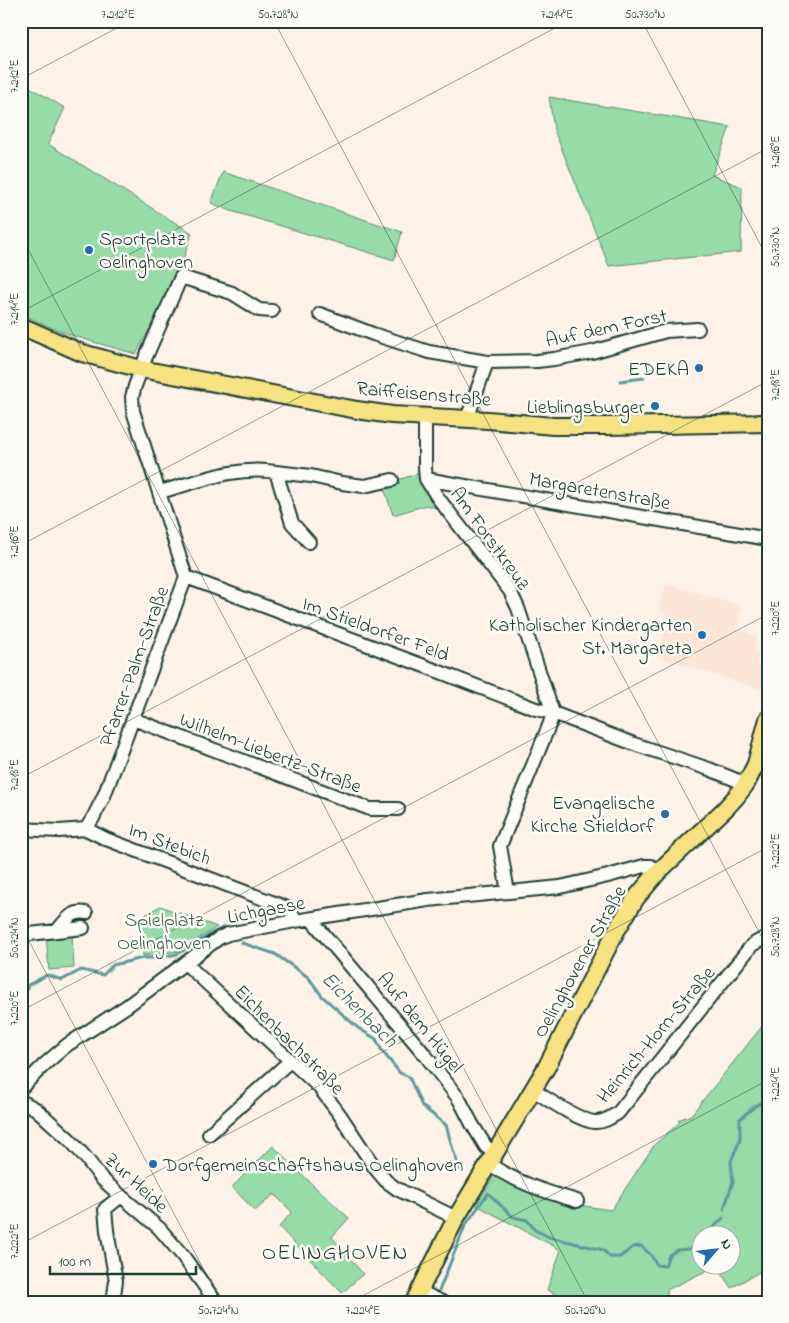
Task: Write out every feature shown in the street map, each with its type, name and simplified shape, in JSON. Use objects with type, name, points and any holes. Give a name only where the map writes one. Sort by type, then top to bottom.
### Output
[{"type":"main road","name":"Raiffeisenstraße","points":[[21,326],[82,353],[141,369],[392,415],[553,426],[768,423]]},
{"type":"main road","name":"Oelinghovener Straße","points":[[429,1298],[456,1218],[533,1090],[616,931],[636,898],[658,872],[725,809],[746,784],[756,764],[767,723]]},
{"type":"street","name":"Pfarrer-Palm-Straße","points":[[86,829],[104,796],[186,577],[134,411],[132,397],[141,369],[181,277],[232,293],[259,310],[272,311]]},
{"type":"street","name":"Auf dem Forst","points":[[320,314],[429,352],[487,362],[554,359],[592,352],[666,331],[698,329]]},
{"type":"street","points":[[467,419],[487,362]]},
{"type":"street","name":"Am Forstkreuz","points":[[425,417],[424,468],[426,479],[438,498],[510,590],[518,608],[552,713]]},
{"type":"street","points":[[160,492],[236,471],[261,469],[311,476],[342,484],[364,486],[392,480]]},
{"type":"street","points":[[276,472],[292,523],[308,542]]},
{"type":"street","name":"Margaretenstraße","points":[[426,479],[768,539]]},
{"type":"street","name":"Im Stieldorfer Feld","points":[[186,577],[536,709],[552,713]]},
{"type":"street","points":[[508,892],[500,846],[550,723],[552,713],[746,784]]},
{"type":"street","name":"Wilhelm-Liebertz-Straße","points":[[133,719],[370,809],[398,809]]},
{"type":"street","points":[[21,829],[59,831],[86,829]]},
{"type":"street","name":"Im Stebich","points":[[86,829],[106,839],[290,909],[295,921]]},
{"type":"street","name":"Lichgasse","points":[[21,1088],[45,1064],[68,1045],[127,1006],[219,938],[228,934],[295,921],[428,900],[560,887],[644,866],[651,866],[658,872]]},
{"type":"street","points":[[57,931],[70,916],[80,912],[86,913]]},
{"type":"street","name":"Auf dem Hügel","points":[[311,919],[426,1056],[459,1099],[501,1172],[544,1191],[577,1201]]},
{"type":"street","points":[[21,935],[83,928]]},
{"type":"street","name":"Heinrich-Horn-Straße","points":[[533,1090],[586,1120],[598,1122],[618,1113],[752,945],[768,936]]},
{"type":"street","name":"Eichenbachstraße","points":[[185,963],[319,1087],[386,1181],[397,1189],[456,1218]]},
{"type":"street","points":[[210,1134],[290,1061]]},
{"type":"street","name":"Zur Heide","points":[[21,1101],[36,1109],[70,1140],[102,1179],[159,1228],[183,1256],[216,1302]]},
{"type":"street","points":[[112,1302],[116,1281],[105,1209],[121,1196]]},
{"type":"shaded area","points":[[666,584],[742,606],[737,629],[757,636],[754,651],[759,653],[757,663],[768,666],[768,692],[658,657],[668,615],[658,611]]},
{"type":"green space","points":[[21,82],[65,108],[48,144],[192,233],[178,276],[136,354],[62,332],[21,313]]},
{"type":"green space","points":[[549,97],[730,127],[712,175],[742,187],[741,252],[609,266],[554,130]]},
{"type":"green space","points":[[223,172],[402,232],[394,260],[231,211],[211,203]]},
{"type":"green space","points":[[419,473],[422,483],[441,510],[427,505],[393,515],[383,485]]},
{"type":"green space","name":"Spielplatz Oelinghoven","points":[[160,906],[217,927],[179,951],[143,956],[142,917]]},
{"type":"green space","points":[[72,934],[74,968],[49,970],[46,936]]},
{"type":"green space","points":[[768,1019],[768,1267],[731,1288],[723,1276],[742,1276],[742,1226],[692,1226],[692,1276],[696,1276],[667,1290],[667,1302],[572,1302],[547,1290],[561,1250],[476,1205],[494,1176],[558,1202],[611,1210],[655,1144],[680,1122],[678,1120],[691,1115]]},
{"type":"green space","points":[[273,1146],[349,1218],[332,1237],[363,1274],[342,1293],[279,1227],[292,1212],[274,1194],[255,1211],[232,1187]]},
{"type":"waterway","points":[[620,381],[644,378]]},
{"type":"waterway","name":"Eichenbach","points":[[21,1001],[24,998],[28,985],[47,975],[62,980],[81,970],[103,975],[113,965],[143,958],[177,954],[225,927]]},
{"type":"waterway","name":"Eichenbach","points":[[242,943],[275,954],[308,977],[322,996],[358,1028],[376,1039],[382,1051],[400,1073],[409,1077],[422,1106],[446,1125],[460,1170]]},
{"type":"waterway","points":[[724,1209],[733,1182],[731,1161],[740,1140],[740,1119],[755,1106],[768,1099]]},
{"type":"waterway","points":[[437,1296],[465,1226],[488,1193],[513,1217],[527,1220],[535,1230],[549,1237],[603,1250],[610,1257],[620,1257],[633,1247],[641,1246],[650,1254],[657,1265],[665,1266],[669,1255],[677,1250],[692,1249]]},
{"type":"waterway","points":[[715,1226],[723,1218]]},
{"type":"place","name":"Sportplatz Oelinghoven","points":[[89,250]]},
{"type":"place","name":"EDEKA","points":[[699,368]]},
{"type":"place","name":"Lieblingsburger","points":[[655,406]]},
{"type":"place","name":"Katholischer Kindergarten St. Margareta","points":[[702,635]]},
{"type":"place","name":"Evangelische Kirche Stieldorf","points":[[665,814]]},
{"type":"place","name":"Dorfgemeinschaftshaus Oelinghoven","points":[[153,1164]]},
{"type":"district","name":"OELINGHOVEN","points":[[335,1251]]}]
